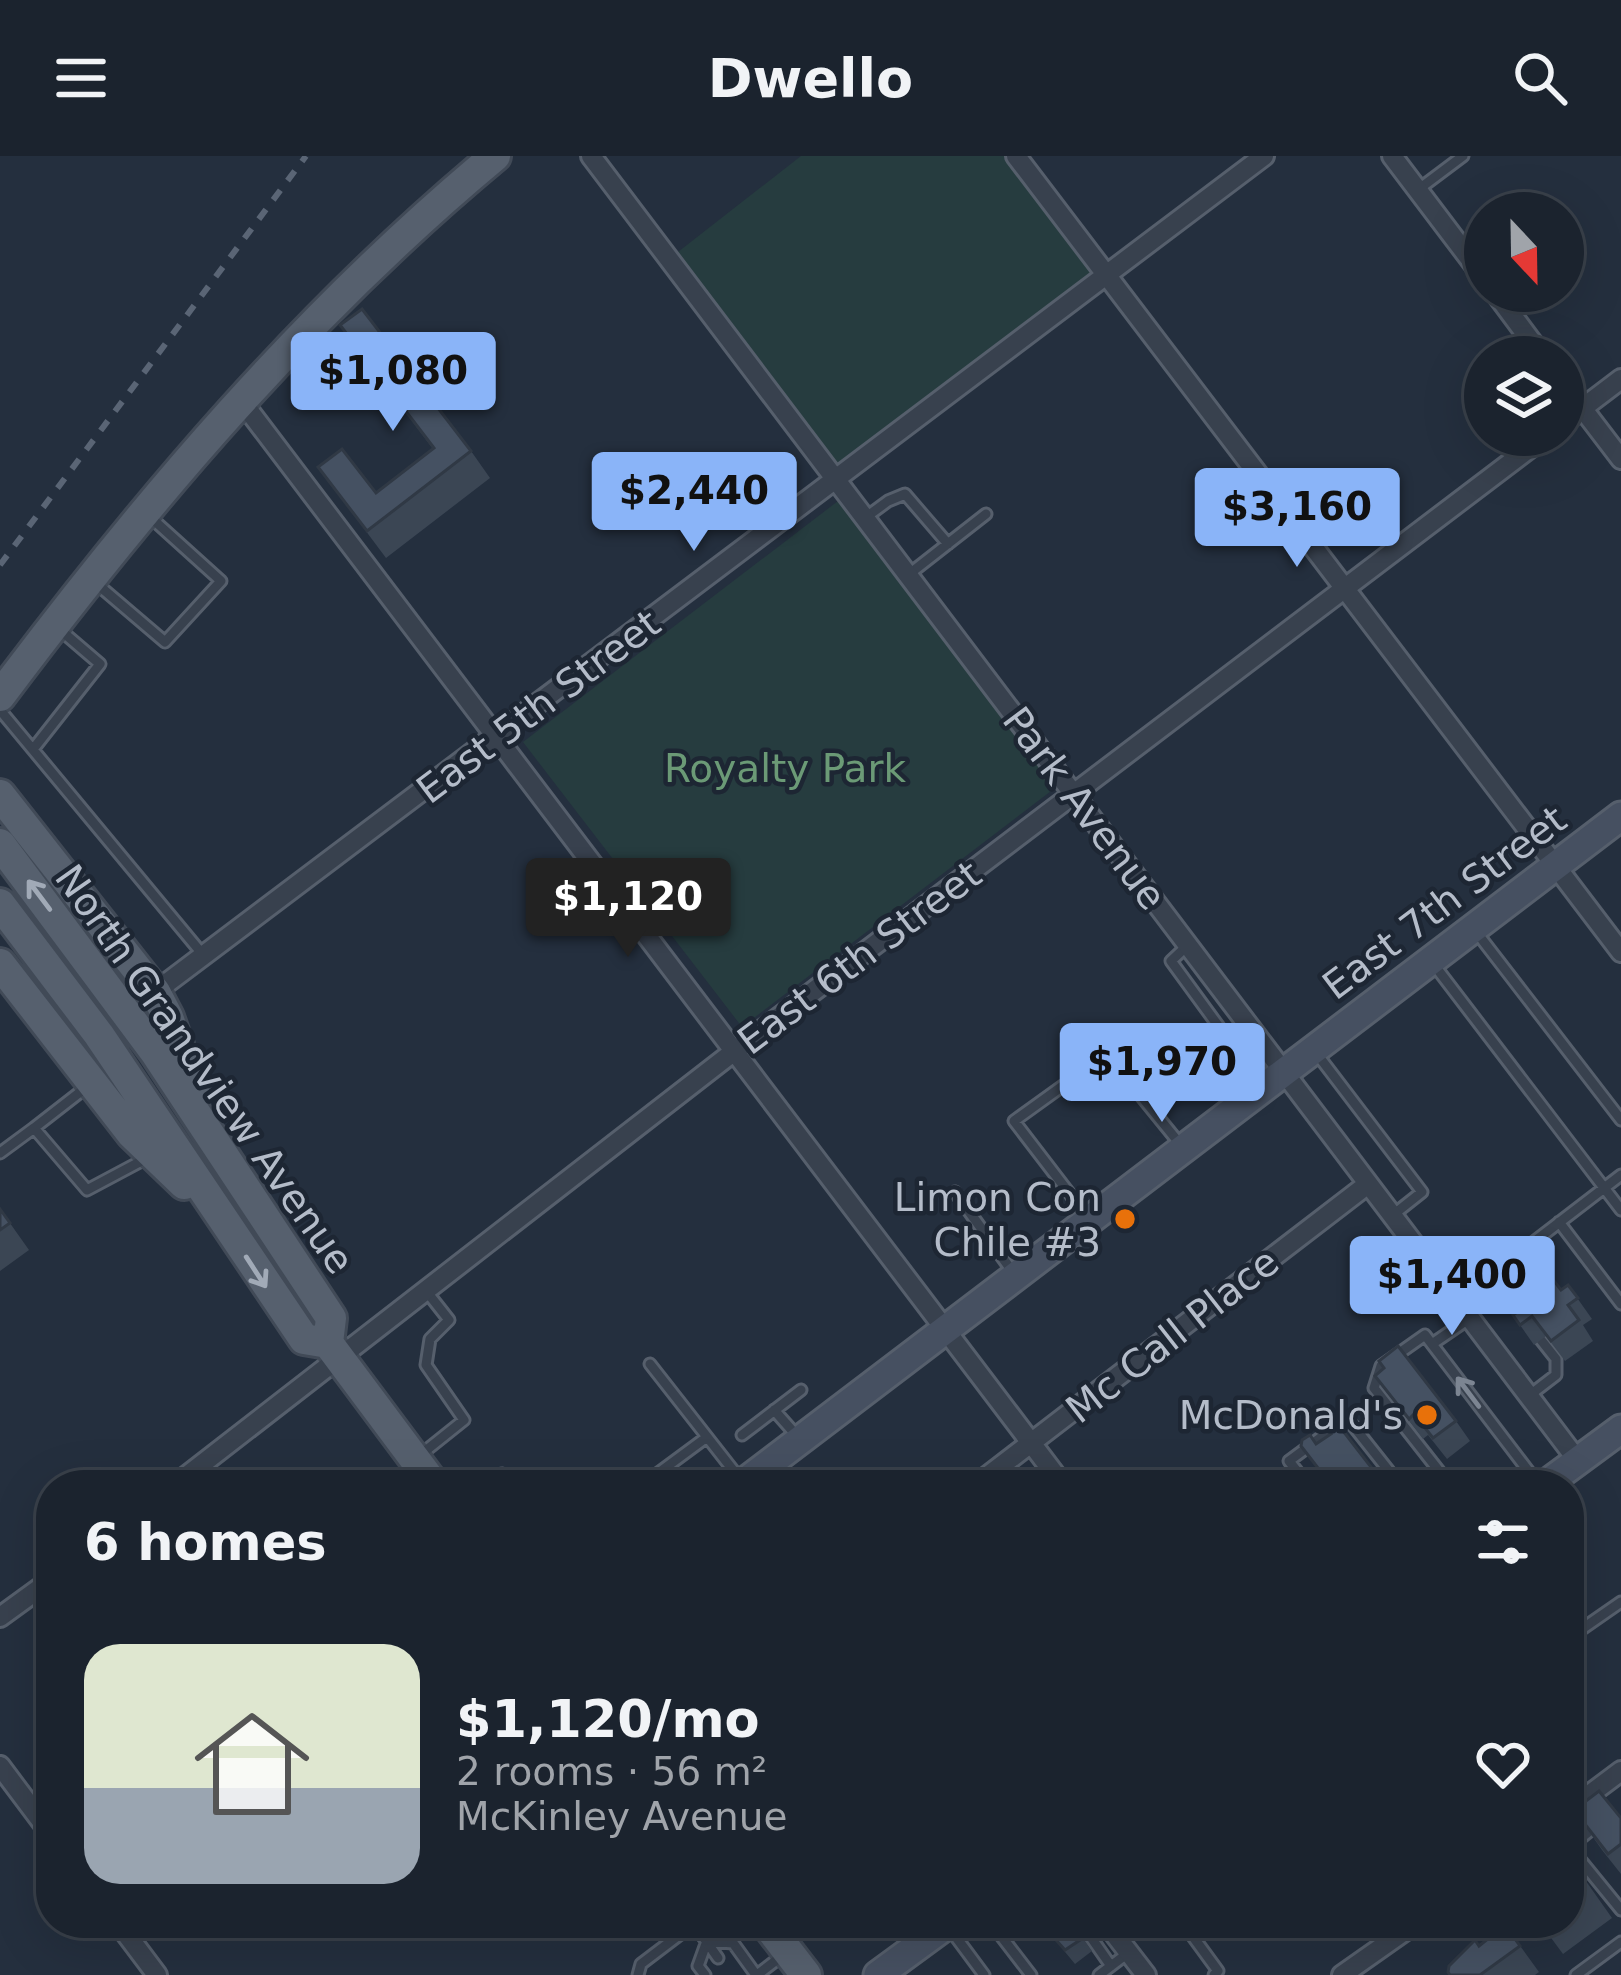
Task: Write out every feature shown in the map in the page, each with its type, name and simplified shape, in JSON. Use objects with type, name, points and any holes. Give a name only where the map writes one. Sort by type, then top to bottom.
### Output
[{"type":"main road","points":[[0,697],[144,511],[240,399],[372,266],[494,156]]},
{"type":"main road","points":[[0,795],[154,992],[168,1017],[209,1137]]},
{"type":"main road","name":"North Grandview Avenue","points":[[0,844],[155,1052],[332,1318],[334,1351]]},
{"type":"main road","name":"North Grandview Avenue","points":[[0,904],[99,1035],[304,1339],[334,1351],[423,1470]]},
{"type":"main road","points":[[3,975],[154,1155],[223,1222]]},
{"type":"main road","points":[[777,1938],[797,1964]]},
{"type":"street","name":"Park Avenue","points":[[591,156],[1578,1461]]},
{"type":"street","points":[[1016,156],[1621,952]]},
{"type":"street","name":"East 5th Street","points":[[154,992],[1264,156]]},
{"type":"street","points":[[1392,156],[1464,252]]},
{"type":"street","points":[[1584,407],[1621,379]]},
{"type":"street","points":[[240,399],[1051,1470]]},
{"type":"street","points":[[1584,412],[1621,459]]},
{"type":"street","name":"East 6th Street","points":[[193,1470],[334,1351],[427,1292],[732,1053],[1519,456]]},
{"type":"street","name":"East 7th Street","points":[[760,1470],[1621,816]]},
{"type":"street","name":"Mc Call Place","points":[[1006,1470],[1031,1444],[1368,1184]]},
{"type":"street","points":[[1564,1470],[1621,1429]]},
{"type":"street","points":[[0,1617],[36,1591]]},
{"type":"street","points":[[0,1766],[36,1814]]},
{"type":"street","points":[[1584,1799],[1621,1772]]},
{"type":"street","points":[[129,1938],[157,1975]]},
{"type":"street","points":[[878,1975],[929,1938]]},
{"type":"street","points":[[1118,1938],[1146,1975]]},
{"type":"street","points":[[1342,1975],[1395,1938]]},
{"type":"lane","points":[[1418,190],[1463,156]]},
{"type":"lane","points":[[865,518],[888,500],[905,494],[948,544]]},
{"type":"lane","points":[[91,578],[165,642],[221,581],[144,511]]},
{"type":"lane","points":[[908,574],[986,514]]},
{"type":"lane","points":[[34,748],[100,664],[54,624]]},
{"type":"lane","points":[[0,710],[204,956]]},
{"type":"lane","points":[[1473,928],[1621,1120]]},
{"type":"lane","points":[[1431,961],[1621,1210]]},
{"type":"lane","points":[[1314,1050],[1422,1192],[1392,1216]]},
{"type":"lane","points":[[1090,1220],[1014,1121],[1107,1054],[1183,1148]]},
{"type":"lane","points":[[0,1154],[92,1082]]},
{"type":"lane","points":[[34,1127],[88,1190],[154,1155]]},
{"type":"lane","points":[[1456,1300],[1621,1175]]},
{"type":"lane","points":[[955,1192],[1016,1276]]},
{"type":"lane","points":[[1559,1222],[1621,1304]]},
{"type":"lane","points":[[1520,1252],[1512,1282],[1513,1301],[1556,1359],[1556,1375],[1529,1395]]},
{"type":"lane","points":[[426,1470],[464,1420],[426,1365],[430,1339],[449,1320],[427,1292]]},
{"type":"lane","points":[[1432,1344],[1470,1318]]},
{"type":"lane","points":[[1438,1470],[1374,1388],[1381,1366],[1425,1334],[1530,1470]]},
{"type":"lane","points":[[650,1364],[732,1470]]},
{"type":"lane","points":[[742,1435],[801,1390]]},
{"type":"lane","points":[[774,1410],[800,1440]]},
{"type":"lane","points":[[1296,1470],[1289,1461],[1347,1418],[1388,1470]]},
{"type":"lane","points":[[662,1470],[707,1437]]},
{"type":"lane","points":[[1584,1628],[1621,1602]]},
{"type":"lane","points":[[1584,1809],[1602,1822],[1584,1835]]},
{"type":"lane","points":[[1584,1864],[1621,1910]]},
{"type":"lane","points":[[638,1975],[641,1964],[675,1938]]},
{"type":"lane","points":[[705,1938],[718,1958]]},
{"type":"lane","points":[[958,1938],[984,1975]]},
{"type":"lane","points":[[1003,1938],[1031,1975]]},
{"type":"lane","points":[[1091,1938],[1111,1966]]},
{"type":"lane","points":[[1194,1938],[1219,1971],[1214,1975]]},
{"type":"lane","points":[[707,1941],[733,1943],[757,1975],[797,1964]]},
{"type":"lane","points":[[705,1975],[698,1966],[707,1941]]},
{"type":"lane","points":[[1576,1975],[1621,1942]]},
{"type":"lane","points":[[1099,1975],[1129,1953]]},
{"type":"green space","points":[[801,156],[1016,156],[1106,275],[837,480],[669,259]]},
{"type":"green space","name":"Royalty Park","points":[[838,501],[1055,788],[742,1027],[523,742]]},
{"type":"building","points":[[362,309],[471,451],[367,531],[318,467],[342,449],[376,493],[434,448],[340,325]]},
{"type":"building","points":[[0,1209],[10,1223],[0,1230]]},
{"type":"building","points":[[1548,1273],[1561,1290],[1568,1285],[1578,1298],[1568,1305],[1579,1320],[1551,1341],[1532,1316],[1520,1325],[1513,1315],[1526,1306],[1517,1295]]},
{"type":"building","name":"McDonald's","points":[[1398,1346],[1456,1421],[1433,1438],[1414,1414],[1409,1419],[1375,1376],[1384,1368],[1379,1361]]},
{"type":"building","points":[[1333,1418],[1373,1470],[1319,1470],[1301,1446],[1310,1435],[1316,1444],[1331,1434],[1324,1425]]},
{"type":"building","points":[[1599,1791],[1621,1818],[1621,1844],[1608,1854],[1584,1823],[1584,1802]]},
{"type":"building","points":[[1054,1938],[1083,1938],[1065,1950]]},
{"type":"building","points":[[1489,1938],[1514,1938],[1520,1946],[1480,1975],[1450,1975],[1449,1966],[1475,1940],[1479,1946]]},
{"type":"railway","points":[[0,565],[306,156]]},
{"type":"place","name":"Limon Con Chile #3","points":[[1125,1219]]},
{"type":"place","name":"McDonald's","points":[[1427,1415]]}]
